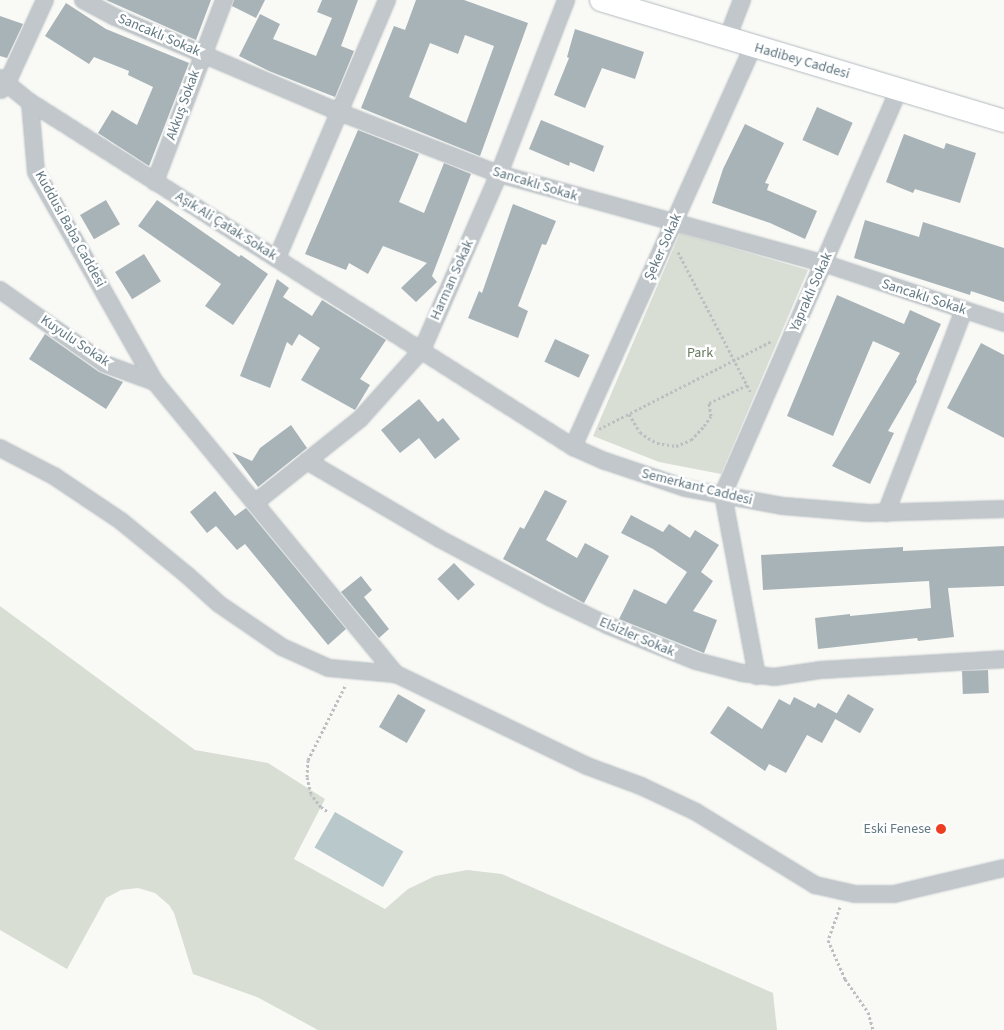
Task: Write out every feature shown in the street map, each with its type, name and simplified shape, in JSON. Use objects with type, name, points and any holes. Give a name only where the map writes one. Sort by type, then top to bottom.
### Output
[{"type":"main road","name":"Hadibey Caddesi","points":[[601,0],[1004,121]]},
{"type":"street","points":[[30,102],[2,84],[45,0]]},
{"type":"street","name":"Sancaklı Sokak","points":[[83,0],[100,10],[339,112],[499,174],[671,229],[823,263],[1004,323]]},
{"type":"street","name":"Akkuş Sokak","points":[[155,182],[224,0]]},
{"type":"street","points":[[277,258],[388,0]]},
{"type":"street","name":"Harman Sokak","points":[[256,502],[360,419],[422,350],[499,174],[566,0]]},
{"type":"street","points":[[727,39],[742,0]]},
{"type":"street","name":"Şeker Sokak","points":[[575,444],[753,47]]},
{"type":"street","name":"Yapraklı Sokak","points":[[722,494],[899,90]]},
{"type":"street","name":"Aşık Ali Çatak Sokak","points":[[30,102],[422,350]]},
{"type":"street","name":"Kuddusi Baba Caddesi","points":[[30,102],[36,172],[155,382],[256,502],[396,674]]},
{"type":"street","name":"Kuyulu Sokak","points":[[0,290],[105,364],[155,382]]},
{"type":"street","points":[[886,513],[964,310]]},
{"type":"street","name":"Semerkant Caddesi","points":[[422,350],[575,444],[645,476],[685,488],[722,494],[750,502],[886,513],[1004,509]]},
{"type":"street","points":[[0,448],[54,476],[121,521],[188,575],[219,604],[260,634],[305,658],[329,668],[396,674],[587,766],[674,801],[724,828],[815,885],[875,896],[894,894],[1004,868]]},
{"type":"street","name":"Elsizler Sokak","points":[[307,461],[440,539],[579,612],[696,661],[757,676],[790,676],[821,670],[1004,658]]},
{"type":"street","points":[[722,494],[757,676]]},
{"type":"path","points":[[629,414],[636,428],[648,438],[666,445],[684,444],[691,440],[704,426],[710,416],[709,403],[747,385],[671,229]]},
{"type":"path","points":[[575,444],[629,414],[794,330]]},
{"type":"path","points":[[328,811],[320,807],[311,794],[307,777],[308,760],[354,670]]},
{"type":"path","points":[[845,892],[828,940],[845,979],[868,1012],[873,1030]]},
{"type":"green space","name":"Park","points":[[680,233],[808,270],[721,474],[659,462],[593,436]]},
{"type":"green space","points":[[0,606],[195,750],[268,763],[325,799],[294,859],[385,909],[408,889],[435,876],[467,870],[502,874],[773,993],[777,1030],[318,1030],[257,997],[193,974],[174,913],[169,905],[155,893],[138,888],[121,890],[106,898],[67,969],[0,930]]},
{"type":"shaded area","points":[[335,812],[403,852],[383,887],[314,848]]},
{"type":"building","points":[[106,0],[211,0],[196,40]]},
{"type":"building","points":[[234,0],[265,0],[256,18],[232,6]]},
{"type":"building","points":[[322,0],[358,0],[341,46],[354,51],[335,97],[269,71],[239,56],[260,14],[280,24],[273,39],[316,56],[332,18],[317,12]]},
{"type":"building","points":[[416,0],[464,0],[528,23],[480,156],[361,108],[394,26],[405,30]],"holes":[[[465,35],[494,46],[466,123],[409,97],[430,43],[458,54]]]},
{"type":"building","points":[[66,3],[106,29],[189,63],[149,166],[98,133],[112,110],[137,125],[153,87],[128,75],[129,71],[94,57],[89,64],[45,36]]},
{"type":"building","points":[[0,16],[23,24],[7,58],[0,56]]},
{"type":"building","points":[[575,29],[644,52],[635,79],[602,68],[585,108],[554,95],[569,58],[567,57]]},
{"type":"building","points":[[817,107],[853,123],[838,156],[802,140]]},
{"type":"building","points":[[541,120],[604,146],[594,172],[570,162],[569,166],[529,149]]},
{"type":"building","points":[[745,124],[784,143],[765,183],[769,184],[767,190],[817,211],[805,239],[770,223],[712,203],[723,169]]},
{"type":"building","points":[[358,130],[419,154],[399,202],[424,213],[444,163],[471,174],[432,276],[437,282],[416,302],[401,288],[427,263],[383,246],[368,274],[349,263],[346,270],[305,254]]},
{"type":"building","points":[[904,134],[944,149],[946,143],[976,153],[960,203],[915,189],[913,193],[886,182]]},
{"type":"building","points":[[106,200],[120,224],[94,239],[80,215]]},
{"type":"building","points":[[157,200],[239,257],[241,255],[268,274],[233,325],[205,306],[221,284],[138,226]]},
{"type":"building","points":[[513,204],[556,221],[546,245],[542,244],[518,306],[528,311],[518,338],[468,318],[479,291],[482,293]]},
{"type":"building","points":[[865,220],[919,237],[923,222],[1004,248],[1004,302],[971,291],[970,295],[854,258]]},
{"type":"building","points":[[144,254],[161,281],[132,299],[115,272]]},
{"type":"building","points":[[277,279],[289,288],[283,297],[312,316],[322,300],[386,340],[360,379],[370,385],[355,410],[301,380],[320,348],[299,334],[292,346],[287,342],[270,388],[240,376]]},
{"type":"building","points":[[837,295],[904,324],[910,310],[941,324],[917,381],[888,431],[894,433],[870,484],[832,466],[900,353],[873,341],[833,436],[787,416]]},
{"type":"building","points":[[45,334],[99,372],[123,382],[106,409],[29,359]]},
{"type":"building","points":[[555,339],[589,355],[579,378],[544,362]]},
{"type":"building","points":[[981,343],[1004,355],[1004,438],[947,408]]},
{"type":"building","points":[[419,399],[438,422],[443,418],[460,439],[435,459],[419,438],[400,453],[381,430]]},
{"type":"building","points":[[291,425],[307,448],[258,487],[232,452],[252,461],[260,448]]},
{"type":"building","points":[[545,490],[567,501],[546,540],[577,558],[585,543],[609,556],[584,603],[503,559],[520,527],[524,529]]},
{"type":"building","points":[[215,491],[235,516],[246,508],[346,629],[328,645],[245,544],[237,550],[216,526],[207,533],[190,512]]},
{"type":"building","points":[[631,515],[663,532],[669,524],[690,538],[695,530],[719,545],[701,572],[713,581],[693,611],[717,620],[704,653],[619,619],[634,589],[666,604],[687,572],[653,549],[621,533]]},
{"type":"building","points":[[1004,546],[1004,586],[948,588],[954,637],[918,641],[917,638],[818,649],[815,618],[931,608],[929,581],[763,590],[761,555],[903,547],[903,551]]},
{"type":"building","points":[[454,563],[475,585],[458,601],[437,579]]},
{"type":"building","points":[[361,576],[372,590],[364,597],[389,629],[379,638],[341,592]]},
{"type":"building","points":[[988,670],[989,693],[963,694],[962,671]]},
{"type":"building","points":[[398,694],[426,710],[407,743],[379,727]]},
{"type":"building","points":[[848,694],[874,709],[860,733],[834,718]]},
{"type":"building","points":[[794,697],[815,708],[818,703],[838,714],[822,743],[807,735],[786,773],[769,764],[765,771],[710,733],[728,706],[762,729],[779,699],[790,705]]},
{"type":"place","name":"Eski Fenese","points":[[941,829]]}]
